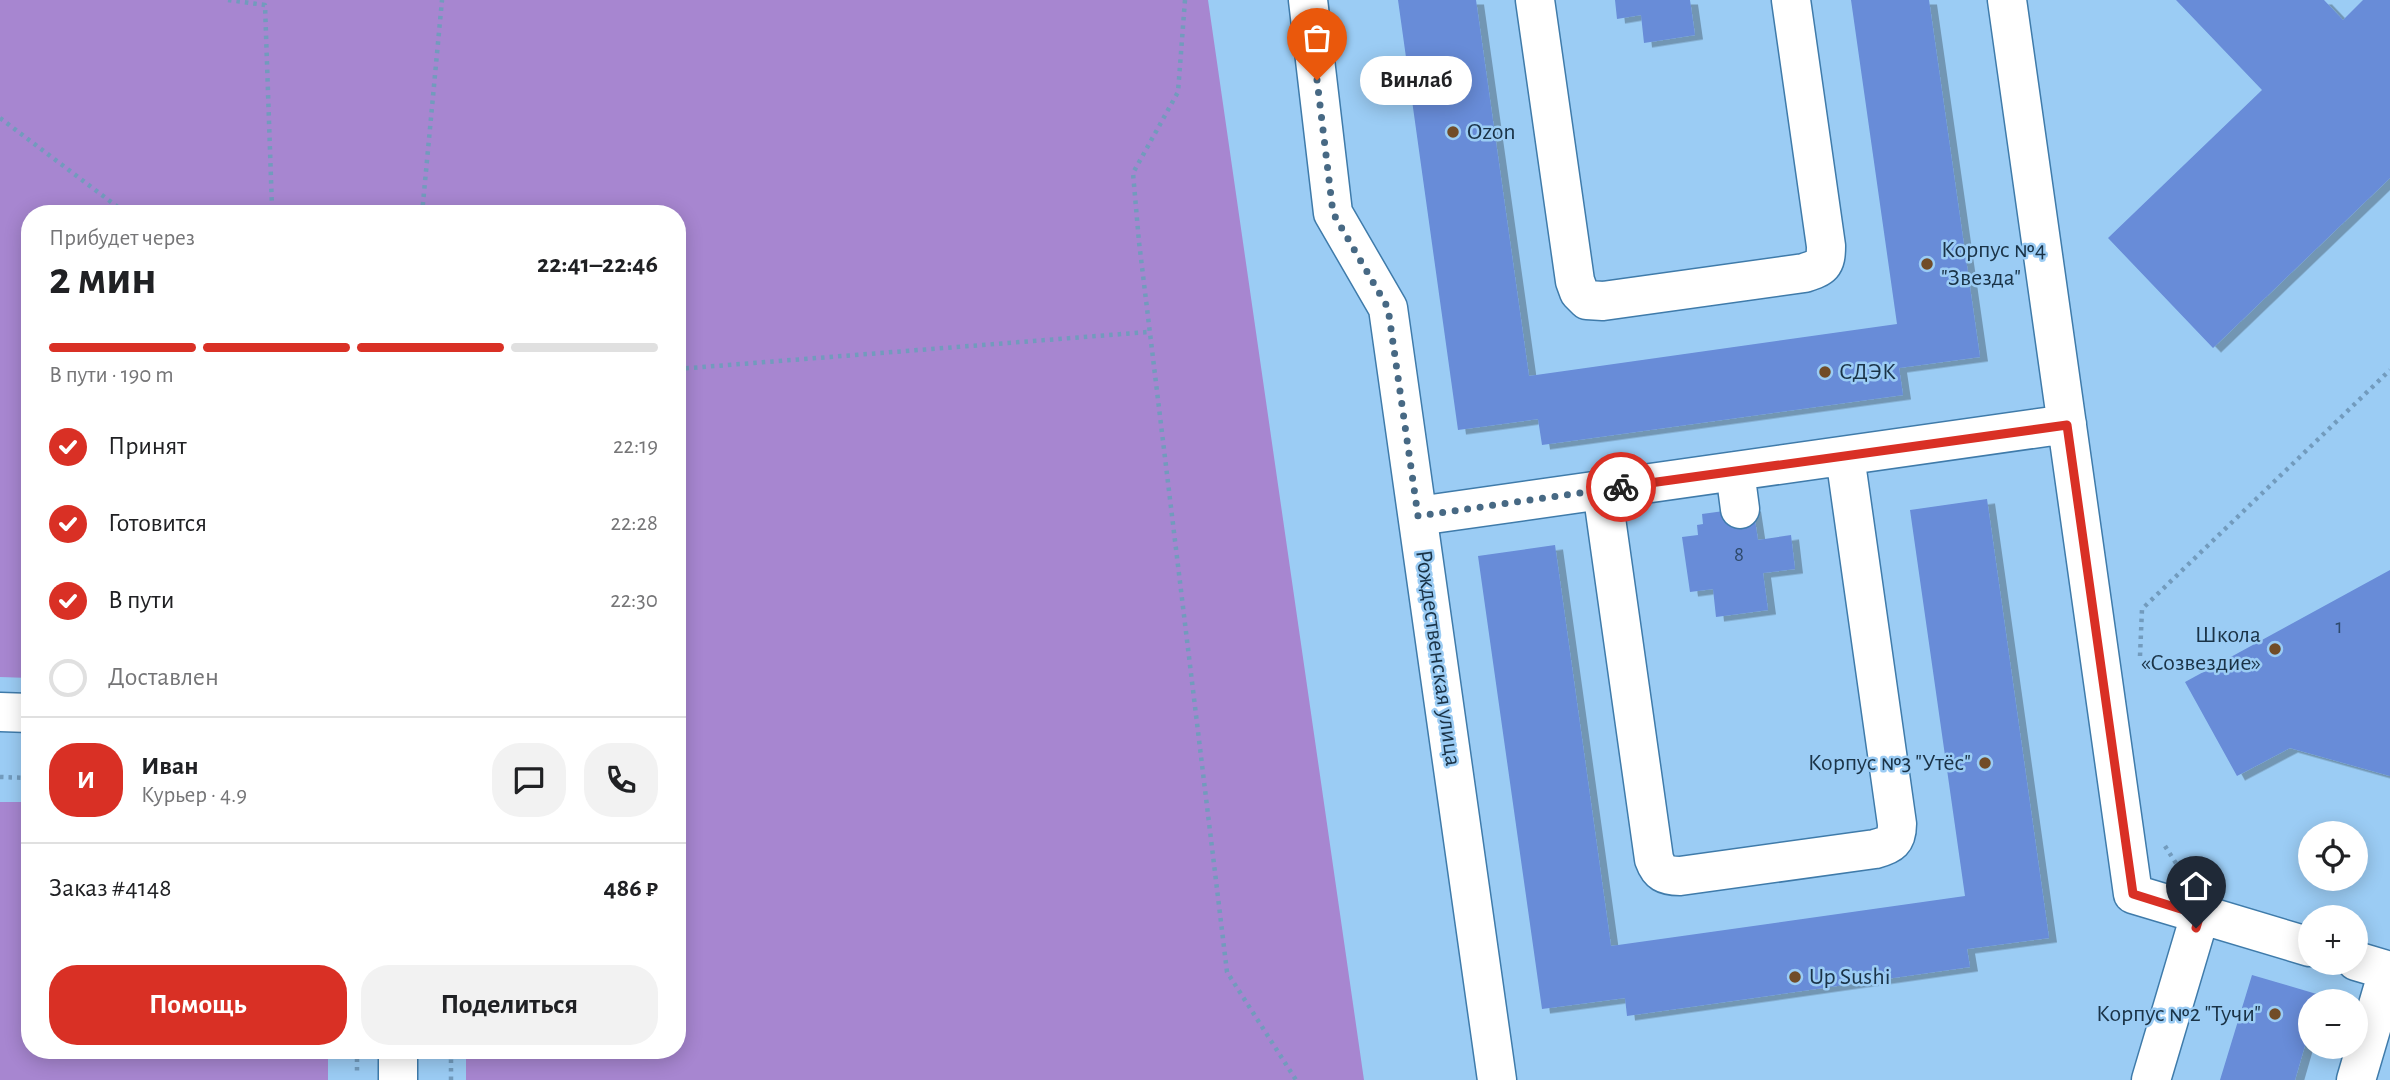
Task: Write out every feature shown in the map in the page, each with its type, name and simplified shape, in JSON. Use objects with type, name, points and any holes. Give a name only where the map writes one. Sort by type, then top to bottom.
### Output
[{"type":"street","name":"Рождественская улица","points":[[1308,0],[1333,213],[1388,308],[1497,1080]]},
{"type":"street","points":[[1535,0],[1575,281],[1579,292],[1587,300],[1603,301],[1804,273],[1820,267],[1826,258],[1791,0]]},
{"type":"street","points":[[2007,0],[2133,894],[2298,944]]},
{"type":"street","points":[[1418,516],[2067,425]]},
{"type":"street","points":[[1602,490],[1654,859],[1658,870],[1667,876],[1680,876],[1862,851],[1890,845],[1897,836],[1845,456]]},
{"type":"street","points":[[1722,473],[1728,510]]},
{"type":"street","points":[[0,712],[21,712]]},
{"type":"street","points":[[2151,1080],[2200,915]]},
{"type":"street","points":[[2356,1080],[2378,968]]},
{"type":"street","points":[[398,1059],[398,1080]]},
{"type":"path","points":[[228,0],[265,5],[272,205]]},
{"type":"path","points":[[423,205],[442,0]]},
{"type":"path","points":[[1185,0],[1178,92],[1133,173],[1148,332],[1227,971],[1296,1080]]},
{"type":"path","points":[[0,118],[115,205]]},
{"type":"path","points":[[686,368],[1148,332]]},
{"type":"path","points":[[2140,658],[2142,609],[2390,370]]},
{"type":"path","points":[[0,778],[21,778]]},
{"type":"path","points":[[2163,842],[2184,875]]},
{"type":"path","points":[[357,1059],[358,1080]]},
{"type":"path","points":[[451,1059],[451,1080]]},
{"type":"shaded area","points":[[0,0],[1208,0],[1364,1080],[466,1080],[466,1059],[686,1059],[686,205],[21,205],[21,678],[0,677]]},
{"type":"shaded area","points":[[0,802],[21,802],[21,1059],[328,1059],[328,1080],[0,1080]]},
{"type":"building","name":"Корпус №4 \"Звезда\"","points":[[1398,0],[1476,0],[1529,376],[1897,324],[1851,0],[1929,0],[1980,357],[1899,368],[1903,395],[1542,445],[1538,419],[1458,430]]},
{"type":"building","points":[[1615,0],[1690,0],[1695,35],[1644,43],[1641,15],[1617,19]]},
{"type":"building","points":[[2176,0],[2324,0],[2343,20],[2363,0],[2390,0],[2390,178],[2213,348],[2108,238],[2262,90]]},
{"type":"building","name":"Корпус №3 \"Утёс\"","points":[[1987,499],[2049,938],[1967,949],[1970,967],[1627,1016],[1625,998],[1542,1009],[1478,556],[1555,545],[1611,946],[1965,896],[1910,510]]},
{"type":"building","points":[[1753,507],[1758,540],[1791,535],[1795,569],[1763,573],[1768,610],[1716,617],[1713,589],[1690,592],[1682,537],[1698,535],[1697,525],[1703,524],[1702,514]]},
{"type":"building","points":[[2390,570],[2390,776],[2290,748],[2237,776],[2185,682]]},
{"type":"building","name":"Корпус №2 \"Тучи\"","points":[[2252,975],[2300,989],[2298,1059],[2301,1059],[2295,1080],[2220,1080]]},
{"type":"way so far","points":[[1317,80],[1333,213],[1388,308],[1418,516],[1621,487]]},
{"type":"place","name":"Винлаб","points":[[1317,80]]},
{"type":"place","name":"Ozon","points":[[1453,132]]},
{"type":"place","name":"Корпус №4 \"Звезда\"","points":[[1927,264]]},
{"type":"place","name":"СДЭК","points":[[1825,372]]},
{"type":"place","name":"Школа «Созвездие»","points":[[2275,649]]},
{"type":"place","name":"Корпус №3 \"Утёс\"","points":[[1985,763]]},
{"type":"place","name":"Up Sushi","points":[[1795,977]]},
{"type":"place","name":"Корпус №2 \"Тучи\"","points":[[2275,1014]]},
{"type":"route","points":[[1621,487],[2067,425],[2133,894],[2200,915],[2196,928]]}]
